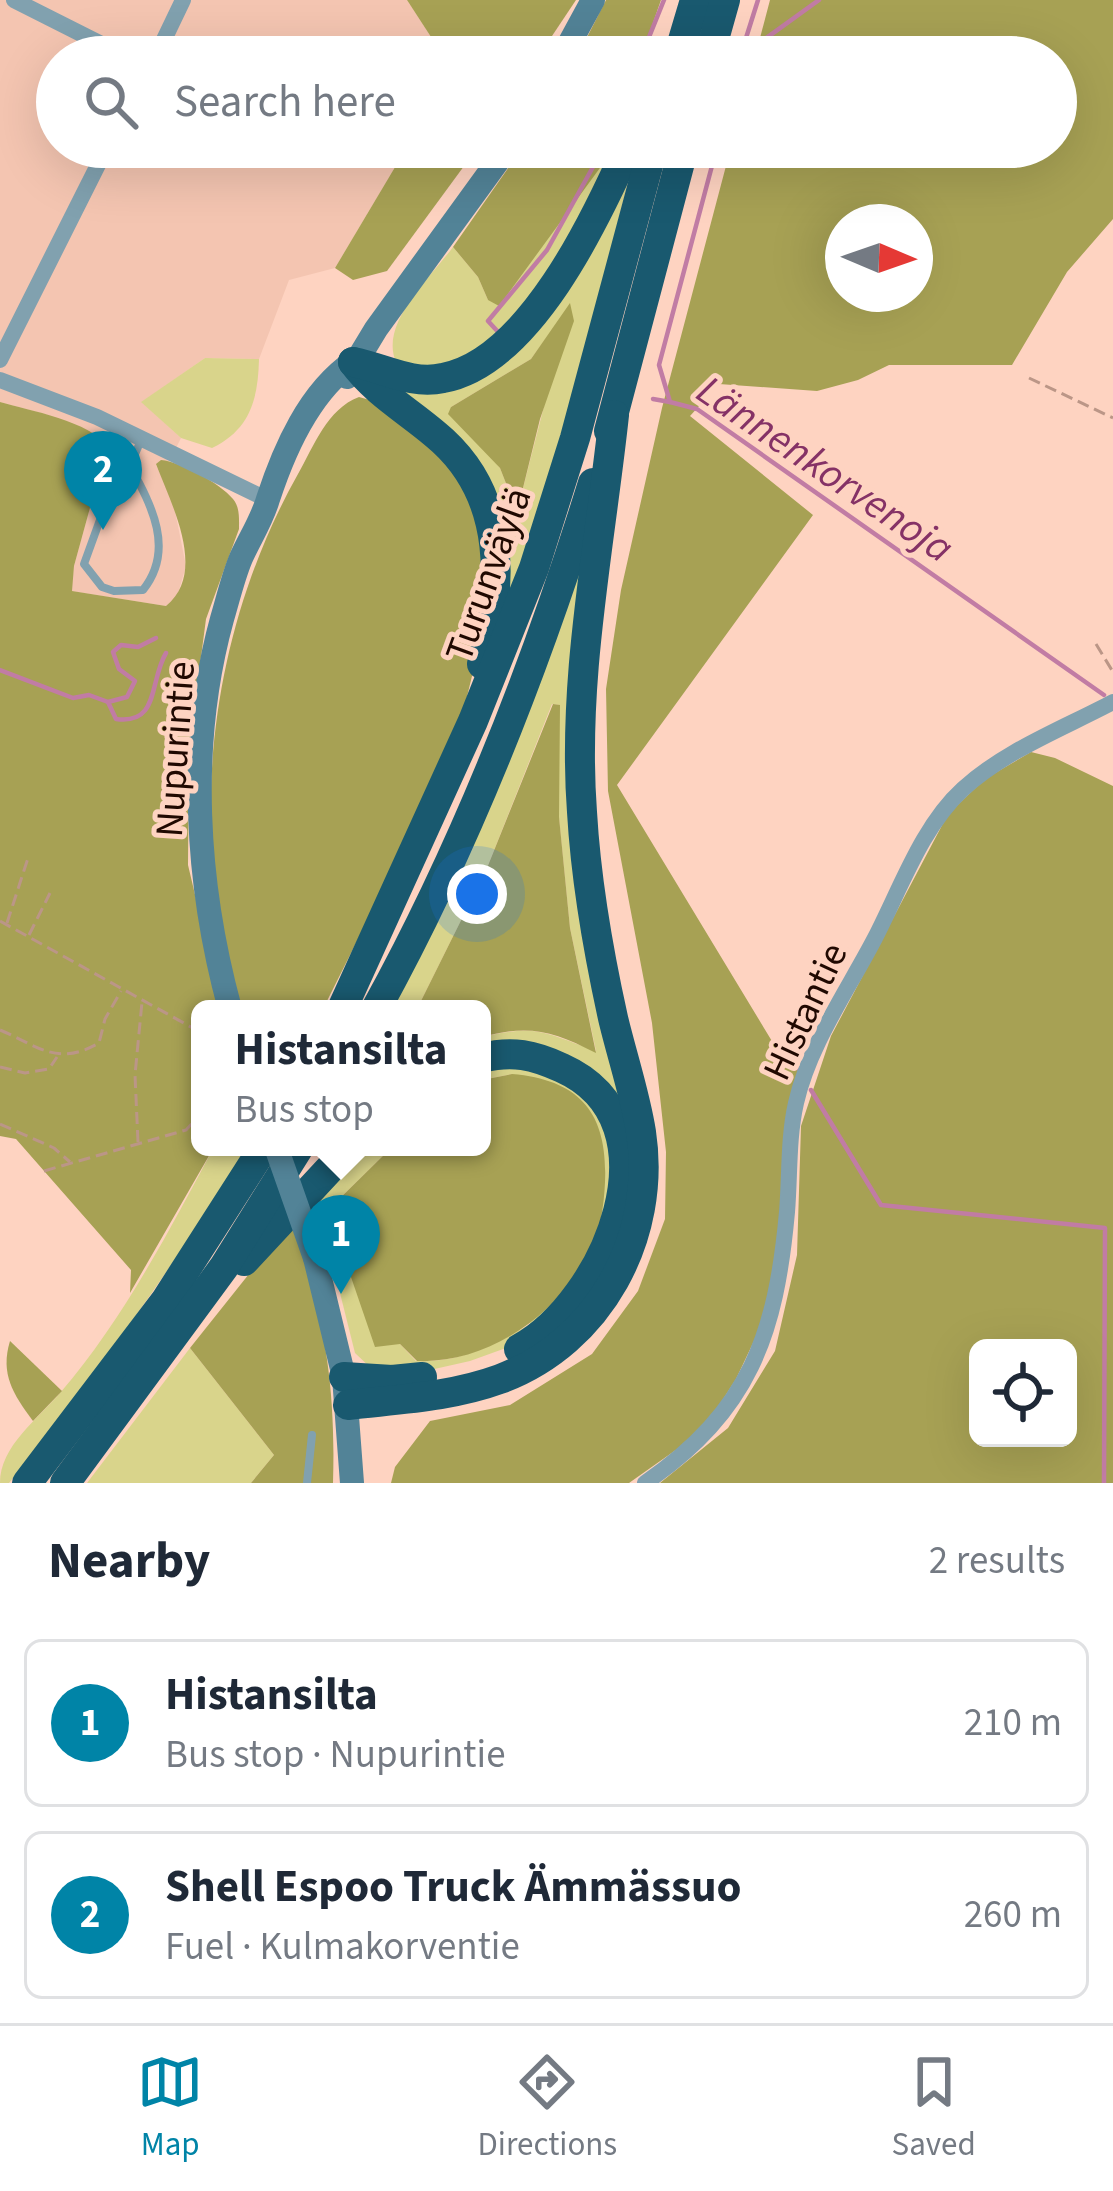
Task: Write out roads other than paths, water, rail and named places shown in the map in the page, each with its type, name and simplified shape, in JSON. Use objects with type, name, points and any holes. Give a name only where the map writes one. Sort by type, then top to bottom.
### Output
[{"type":"highway","points":[[682,36],[694,0]]},
{"type":"highway","points":[[715,36],[725,0]]},
{"type":"highway","points":[[353,362],[422,380],[445,378],[479,363],[522,325],[547,294],[618,168]]},
{"type":"highway","name":"Turunväylä","points":[[346,1000],[473,721],[528,586],[568,460],[646,168]]},
{"type":"highway","name":"Turunväylä","points":[[380,1000],[504,737],[563,578],[614,415],[679,168]]},
{"type":"highway","points":[[353,362],[371,384],[445,442],[471,473],[485,501],[494,528],[495,602],[473,721]]},
{"type":"highway","points":[[346,1391],[454,1393],[502,1378],[540,1359],[570,1337],[613,1284],[631,1249],[640,1217],[645,1179],[641,1132],[595,922],[581,810],[581,712],[590,600],[614,415]]},
{"type":"highway","points":[[346,1391],[446,1374],[489,1363],[525,1346],[549,1326],[599,1265],[622,1198],[620,1136],[610,1110],[570,1071],[511,1053],[491,1056]]},
{"type":"highway","points":[[27,1483],[166,1300],[258,1156]]},
{"type":"highway","points":[[65,1483],[182,1326],[292,1156]]},
{"type":"highway","points":[[182,1326],[342,1156]]},
{"type":"main road","points":[[573,36],[593,0]]},
{"type":"main road","name":"Nupurintie","points":[[228,1000],[206,899],[201,770],[208,688],[240,562],[276,472],[319,397],[334,376],[353,362],[493,168]]},
{"type":"main road","points":[[279,1156],[315,1258],[346,1391],[352,1483]]},
{"type":"street","points":[[14,0],[85,36]]},
{"type":"street","points":[[170,36],[183,0]]},
{"type":"street","points":[[0,360],[96,168]]},
{"type":"street","points":[[0,380],[141,439],[268,500]]},
{"type":"street","name":"Histantie","points":[[645,1483],[697,1442],[723,1414],[770,1326],[780,1282],[796,1100],[815,1052],[938,818],[981,775],[1113,702]]},
{"type":"lane","points":[[130,466],[153,509],[160,544],[155,576],[143,590],[129,592],[102,586],[84,564],[113,484],[130,466],[141,439]]},
{"type":"lane","points":[[307,1483],[311,1435]]},
{"type":"waterway","points":[[649,36],[664,0]]},
{"type":"waterway","name":"Lännenkorvenoja","points":[[747,36],[758,0]]},
{"type":"waterway","points":[[769,36],[819,0]]},
{"type":"waterway","points":[[500,334],[488,321],[547,250],[592,168]]},
{"type":"waterway","name":"Lännenkorvenoja","points":[[711,168],[659,365],[670,402],[697,409],[1104,695]]},
{"type":"waterway","points":[[653,399],[670,402]]},
{"type":"waterway","points":[[108,702],[127,697],[135,681],[119,669],[113,652],[121,645],[138,647],[156,638]]},
{"type":"waterway","points":[[0,670],[73,698],[89,695],[108,702],[116,719],[130,719],[147,708],[166,653]]},
{"type":"waterway","points":[[791,1058],[797,1068]]},
{"type":"waterway","points":[[811,1090],[881,1205],[1105,1228],[1104,1483]]},
{"type":"place","name":"Shell Espoo Truck Ämmässuo","points":[[103,530]]},
{"type":"place","name":"Histansilta","points":[[341,1294]]}]
